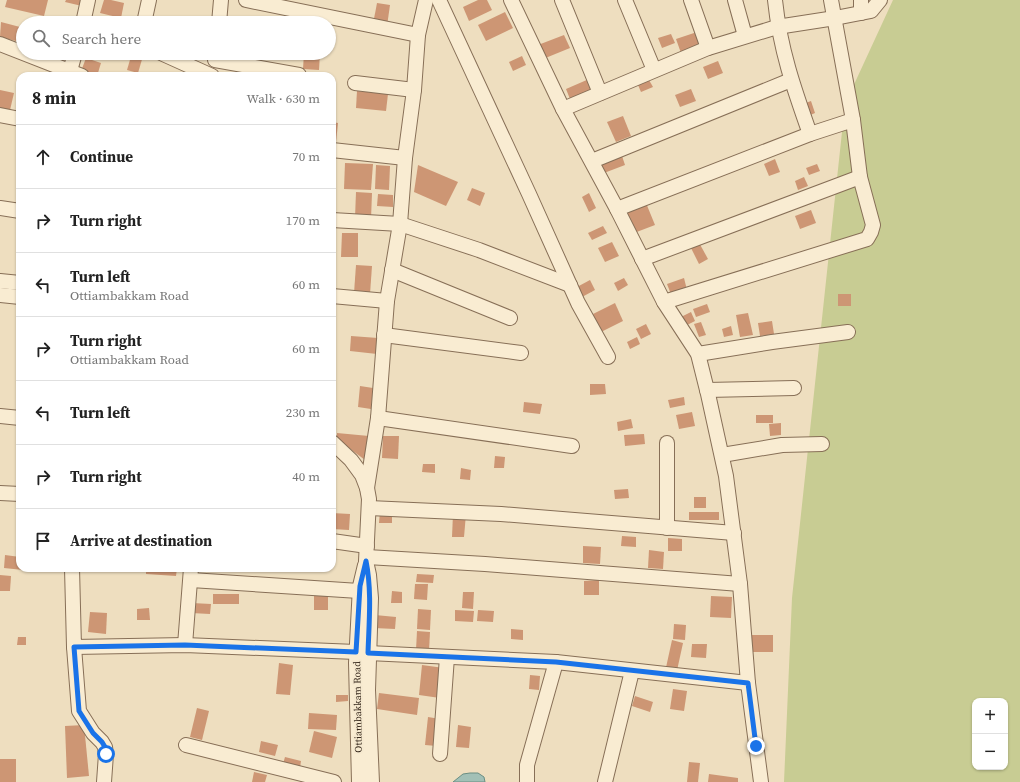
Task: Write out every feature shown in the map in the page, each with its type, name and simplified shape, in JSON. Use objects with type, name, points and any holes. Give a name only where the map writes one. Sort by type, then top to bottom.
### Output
[{"type":"street","points":[[85,16],[88,0]]},
{"type":"street","points":[[146,16],[149,0]]},
{"type":"street","points":[[220,16],[221,0]]},
{"type":"street","points":[[246,0],[328,16]]},
{"type":"street","points":[[368,488],[378,418],[387,301],[400,224],[405,158],[414,90],[418,35],[426,0]]},
{"type":"street","points":[[439,0],[578,303],[608,357]]},
{"type":"street","points":[[512,0],[563,109],[592,161],[664,302],[698,354],[726,476],[740,584],[748,683],[761,782]]},
{"type":"street","points":[[562,0],[600,93]]},
{"type":"street","points":[[625,0],[654,70]]},
{"type":"street","points":[[691,0],[708,48]]},
{"type":"street","points":[[735,0],[745,36]]},
{"type":"street","points":[[775,0],[778,27],[791,80],[810,134]]},
{"type":"street","points":[[664,302],[867,239],[871,232],[873,225],[860,177],[853,120],[832,0]]},
{"type":"street","points":[[563,109],[708,48],[778,27],[835,18],[861,6],[871,11],[880,0]]},
{"type":"street","points":[[336,18],[418,35]]},
{"type":"street","points":[[0,44],[16,50]]},
{"type":"street","points":[[41,60],[71,72]]},
{"type":"street","points":[[75,60],[76,72]]},
{"type":"street","points":[[177,60],[204,72]]},
{"type":"street","points":[[214,72],[215,60]]},
{"type":"street","points":[[233,60],[286,72]]},
{"type":"street","points":[[592,161],[791,80]]},
{"type":"street","points":[[355,83],[414,90]]},
{"type":"street","points":[[0,114],[16,118]]},
{"type":"street","points":[[617,209],[810,134],[853,120]]},
{"type":"street","points":[[336,150],[405,158]]},
{"type":"street","points":[[642,259],[860,177]]},
{"type":"street","points":[[0,208],[16,210]]},
{"type":"street","points":[[336,220],[400,224],[479,250],[570,285]]},
{"type":"street","points":[[392,270],[510,318]]},
{"type":"street","points":[[0,281],[16,283]]},
{"type":"street","points":[[0,295],[16,297]]},
{"type":"street","points":[[336,296],[387,301]]},
{"type":"street","points":[[698,354],[848,332]]},
{"type":"street","points":[[384,335],[521,353]]},
{"type":"street","points":[[707,390],[794,388]]},
{"type":"street","points":[[0,416],[16,418]]},
{"type":"street","points":[[378,418],[572,446]]},
{"type":"street","points":[[667,443],[667,528]]},
{"type":"street","points":[[722,455],[782,445],[822,444]]},
{"type":"street","name":"Ottiambakkam Road","points":[[336,446],[351,460],[362,475],[368,488],[369,508],[367,555],[371,598],[362,652],[368,690],[372,782]]},
{"type":"street","points":[[0,493],[16,494]]},
{"type":"street","points":[[369,508],[501,514],[734,533]]},
{"type":"street","points":[[336,543],[367,555],[740,584]]},
{"type":"street","name":"Ottiambakkam Road","points":[[359,782],[362,652],[359,591],[367,555]]},
{"type":"street","points":[[72,572],[74,647],[79,711],[93,733],[105,747],[105,781]]},
{"type":"street","points":[[185,645],[191,574],[359,591]]},
{"type":"street","points":[[74,647],[185,645],[556,662],[632,672],[748,683]]},
{"type":"street","points":[[440,754],[447,657]]},
{"type":"street","points":[[527,782],[527,765],[556,662]]},
{"type":"street","points":[[605,782],[632,672]]},
{"type":"street","points":[[186,745],[277,775],[334,782]]},
{"type":"green space","points":[[893,0],[1020,0],[1020,782],[784,782],[792,598],[845,104]]},
{"type":"water","points":[[478,773],[484,777],[485,782],[453,782],[463,774]]},
{"type":"building","points":[[7,0],[48,0],[44,16],[5,7]]},
{"type":"building","points":[[66,0],[83,0],[82,6],[65,2]]},
{"type":"building","points":[[104,0],[124,3],[121,16],[113,16],[100,13]]},
{"type":"building","points":[[478,0],[487,0],[492,10],[469,21],[463,7]]},
{"type":"building","points":[[377,3],[390,5],[387,26],[373,24]]},
{"type":"building","points":[[505,12],[513,28],[486,41],[478,25]]},
{"type":"building","points":[[1,22],[16,26],[16,41],[0,37]]},
{"type":"building","points":[[697,32],[702,46],[681,53],[676,39]]},
{"type":"building","points":[[671,34],[675,43],[662,48],[658,38]]},
{"type":"building","points":[[564,35],[570,48],[543,59],[538,45]]},
{"type":"building","points":[[522,56],[526,65],[513,71],[509,62]]},
{"type":"building","points":[[85,60],[92,60],[101,63],[98,72],[81,72]]},
{"type":"building","points":[[130,60],[142,60],[138,72],[127,70]]},
{"type":"building","points":[[304,60],[320,60],[319,70],[303,69]]},
{"type":"building","points":[[718,61],[723,73],[708,79],[703,67]]},
{"type":"building","points":[[589,79],[593,90],[570,99],[566,89]]},
{"type":"building","points":[[649,80],[653,87],[641,92],[638,85]]},
{"type":"building","points":[[691,89],[696,101],[680,107],[675,95]]},
{"type":"building","points":[[0,90],[14,93],[10,110],[0,108]]},
{"type":"building","points":[[357,91],[388,94],[386,111],[356,108]]},
{"type":"building","points":[[811,101],[815,113],[808,116],[803,104]]},
{"type":"building","points":[[623,116],[631,136],[616,142],[607,122]]},
{"type":"building","points":[[336,123],[338,123],[336,142]]},
{"type":"building","points":[[621,153],[625,165],[604,173],[599,162]]},
{"type":"building","points":[[775,159],[780,172],[769,176],[764,164]]},
{"type":"building","points":[[345,163],[373,164],[371,190],[344,189]]},
{"type":"building","points":[[817,164],[820,171],[809,175],[806,168]]},
{"type":"building","points":[[376,165],[390,166],[389,190],[375,189]]},
{"type":"building","points":[[418,165],[458,182],[446,206],[414,192]]},
{"type":"building","points":[[804,177],[808,186],[798,190],[795,181]]},
{"type":"building","points":[[472,188],[485,193],[480,206],[467,200]]},
{"type":"building","points":[[356,192],[372,193],[371,219],[355,218]]},
{"type":"building","points":[[589,193],[596,208],[589,212],[582,197]]},
{"type":"building","points":[[378,194],[393,195],[393,207],[377,206]]},
{"type":"building","points":[[646,203],[655,225],[634,233],[626,211]]},
{"type":"building","points":[[811,210],[816,223],[800,229],[795,216]]},
{"type":"building","points":[[603,226],[607,233],[592,240],[588,233]]},
{"type":"building","points":[[342,233],[358,233],[358,257],[341,257]]},
{"type":"building","points":[[697,239],[708,259],[699,264],[689,244]]},
{"type":"building","points":[[612,242],[619,256],[605,262],[598,248]]},
{"type":"building","points":[[356,265],[372,266],[370,294],[354,293]]},
{"type":"building","points":[[624,278],[628,285],[618,291],[614,283]]},
{"type":"building","points":[[684,278],[687,290],[672,297],[667,284]]},
{"type":"building","points":[[590,280],[595,290],[582,297],[577,287]]},
{"type":"building","points":[[838,294],[851,294],[851,306],[838,306]]},
{"type":"building","points":[[615,303],[623,321],[601,332],[593,314]]},
{"type":"building","points":[[707,304],[710,312],[696,317],[693,309]]},
{"type":"building","points":[[691,312],[695,321],[685,326],[681,317]]},
{"type":"building","points":[[748,313],[753,335],[740,337],[736,315]]},
{"type":"building","points":[[772,321],[774,334],[760,336],[758,323]]},
{"type":"building","points":[[701,322],[706,335],[699,337],[694,324]]},
{"type":"building","points":[[646,324],[651,334],[641,339],[636,329]]},
{"type":"building","points":[[731,326],[733,335],[724,337],[722,329]]},
{"type":"building","points":[[351,336],[378,338],[377,354],[350,351]]},
{"type":"building","points":[[637,337],[640,344],[630,349],[627,342]]},
{"type":"building","points":[[590,384],[605,384],[606,394],[590,395]]},
{"type":"building","points":[[360,386],[373,388],[371,409],[358,407]]},
{"type":"building","points":[[684,397],[685,405],[670,408],[668,400]]},
{"type":"building","points":[[524,402],[542,404],[540,414],[523,412]]},
{"type":"building","points":[[692,412],[695,426],[679,429],[676,415]]},
{"type":"building","points":[[756,415],[773,415],[773,423],[756,423]]},
{"type":"building","points":[[631,419],[633,428],[618,431],[617,422]]},
{"type":"building","points":[[781,423],[781,435],[770,436],[769,424]]},
{"type":"building","points":[[337,433],[369,436],[365,460],[337,439]]},
{"type":"building","points":[[644,434],[645,444],[625,446],[624,435]]},
{"type":"building","points":[[383,436],[399,436],[398,459],[382,458]]},
{"type":"building","points":[[495,456],[505,457],[504,468],[494,468]]},
{"type":"building","points":[[423,464],[435,464],[435,473],[422,472]]},
{"type":"building","points":[[461,468],[471,470],[470,480],[460,479]]},
{"type":"building","points":[[628,489],[629,498],[615,499],[614,490]]},
{"type":"building","points":[[694,497],[706,497],[706,508],[694,508]]},
{"type":"building","points":[[380,511],[392,512],[392,523],[379,523]]},
{"type":"building","points":[[689,512],[719,512],[719,520],[689,520]]},
{"type":"building","points":[[336,513],[350,514],[349,530],[336,529]]},
{"type":"building","points":[[453,514],[466,514],[464,537],[452,537]]},
{"type":"building","points":[[622,536],[636,537],[636,547],[621,546]]},
{"type":"building","points":[[668,538],[682,539],[682,551],[668,551]]},
{"type":"building","points":[[583,546],[601,547],[600,564],[583,563]]},
{"type":"building","points":[[649,550],[664,552],[663,569],[648,568]]},
{"type":"building","points":[[5,555],[16,556],[16,569],[4,568]]},
{"type":"building","points":[[146,572],[176,572],[176,576],[146,574]]},
{"type":"building","points":[[417,574],[434,575],[433,583],[416,582]]},
{"type":"building","points":[[0,575],[11,576],[10,591],[0,591]]},
{"type":"building","points":[[599,580],[599,595],[584,595],[584,581]]},
{"type":"building","points":[[415,584],[428,584],[427,600],[414,599]]},
{"type":"building","points":[[392,591],[402,592],[402,603],[391,603]]},
{"type":"building","points":[[314,592],[328,592],[328,610],[314,610]]},
{"type":"building","points":[[463,592],[474,592],[473,609],[462,608]]},
{"type":"building","points":[[213,594],[239,594],[239,604],[213,604]]},
{"type":"building","points":[[711,596],[732,597],[731,618],[710,617]]},
{"type":"building","points":[[192,603],[211,604],[210,614],[191,613]]},
{"type":"building","points":[[149,608],[150,620],[137,620],[137,609]]},
{"type":"building","points":[[418,609],[431,610],[430,630],[417,629]]},
{"type":"building","points":[[455,610],[474,611],[473,622],[455,621]]},
{"type":"building","points":[[478,610],[494,611],[493,622],[477,621]]},
{"type":"building","points":[[90,612],[107,613],[106,634],[88,632]]},
{"type":"building","points":[[375,615],[396,617],[395,629],[374,628]]},
{"type":"building","points":[[674,624],[686,625],[685,640],[673,639]]},
{"type":"building","points":[[511,629],[523,630],[523,640],[511,639]]},
{"type":"building","points":[[417,631],[430,632],[429,651],[416,650]]},
{"type":"building","points":[[751,635],[773,635],[773,652],[751,652]]},
{"type":"building","points":[[18,637],[26,637],[26,645],[17,645]]},
{"type":"building","points":[[672,640],[683,643],[676,675],[665,672]]},
{"type":"building","points":[[692,644],[707,644],[706,658],[691,657]]},
{"type":"building","points":[[279,663],[293,665],[290,695],[276,694]]},
{"type":"building","points":[[422,665],[444,668],[440,698],[419,695]]},
{"type":"building","points":[[530,675],[540,676],[539,690],[529,689]]},
{"type":"building","points":[[673,689],[687,691],[684,711],[670,709]]},
{"type":"building","points":[[379,693],[419,698],[417,715],[377,709]]},
{"type":"building","points":[[336,695],[348,695],[348,701],[336,702]]},
{"type":"building","points":[[635,696],[653,702],[650,712],[632,706]]},
{"type":"building","points":[[197,708],[209,711],[202,740],[190,737]]},
{"type":"building","points":[[309,713],[337,715],[336,730],[308,729]]},
{"type":"building","points":[[428,717],[440,719],[437,746],[425,745]]},
{"type":"building","points":[[84,725],[89,776],[67,778],[65,726]]},
{"type":"building","points":[[458,725],[471,727],[469,748],[456,747]]},
{"type":"building","points":[[314,731],[337,737],[332,758],[309,752]]},
{"type":"building","points":[[261,741],[278,745],[275,756],[259,752]]},
{"type":"building","points":[[285,757],[301,761],[300,768],[283,764]]},
{"type":"building","points":[[0,759],[16,759],[16,782],[0,782]]},
{"type":"building","points":[[689,762],[700,763],[698,782],[687,782]]},
{"type":"building","points":[[254,772],[267,775],[265,782],[252,782]]},
{"type":"building","points":[[709,774],[738,778],[738,782],[708,782]]},
{"type":"route","points":[[106,754],[105,747],[102,742],[93,733],[79,711],[74,647],[185,645],[356,652],[360,586],[366,561],[369,574],[371,598],[368,653],[556,662],[632,672],[748,683],[756,746]]}]
